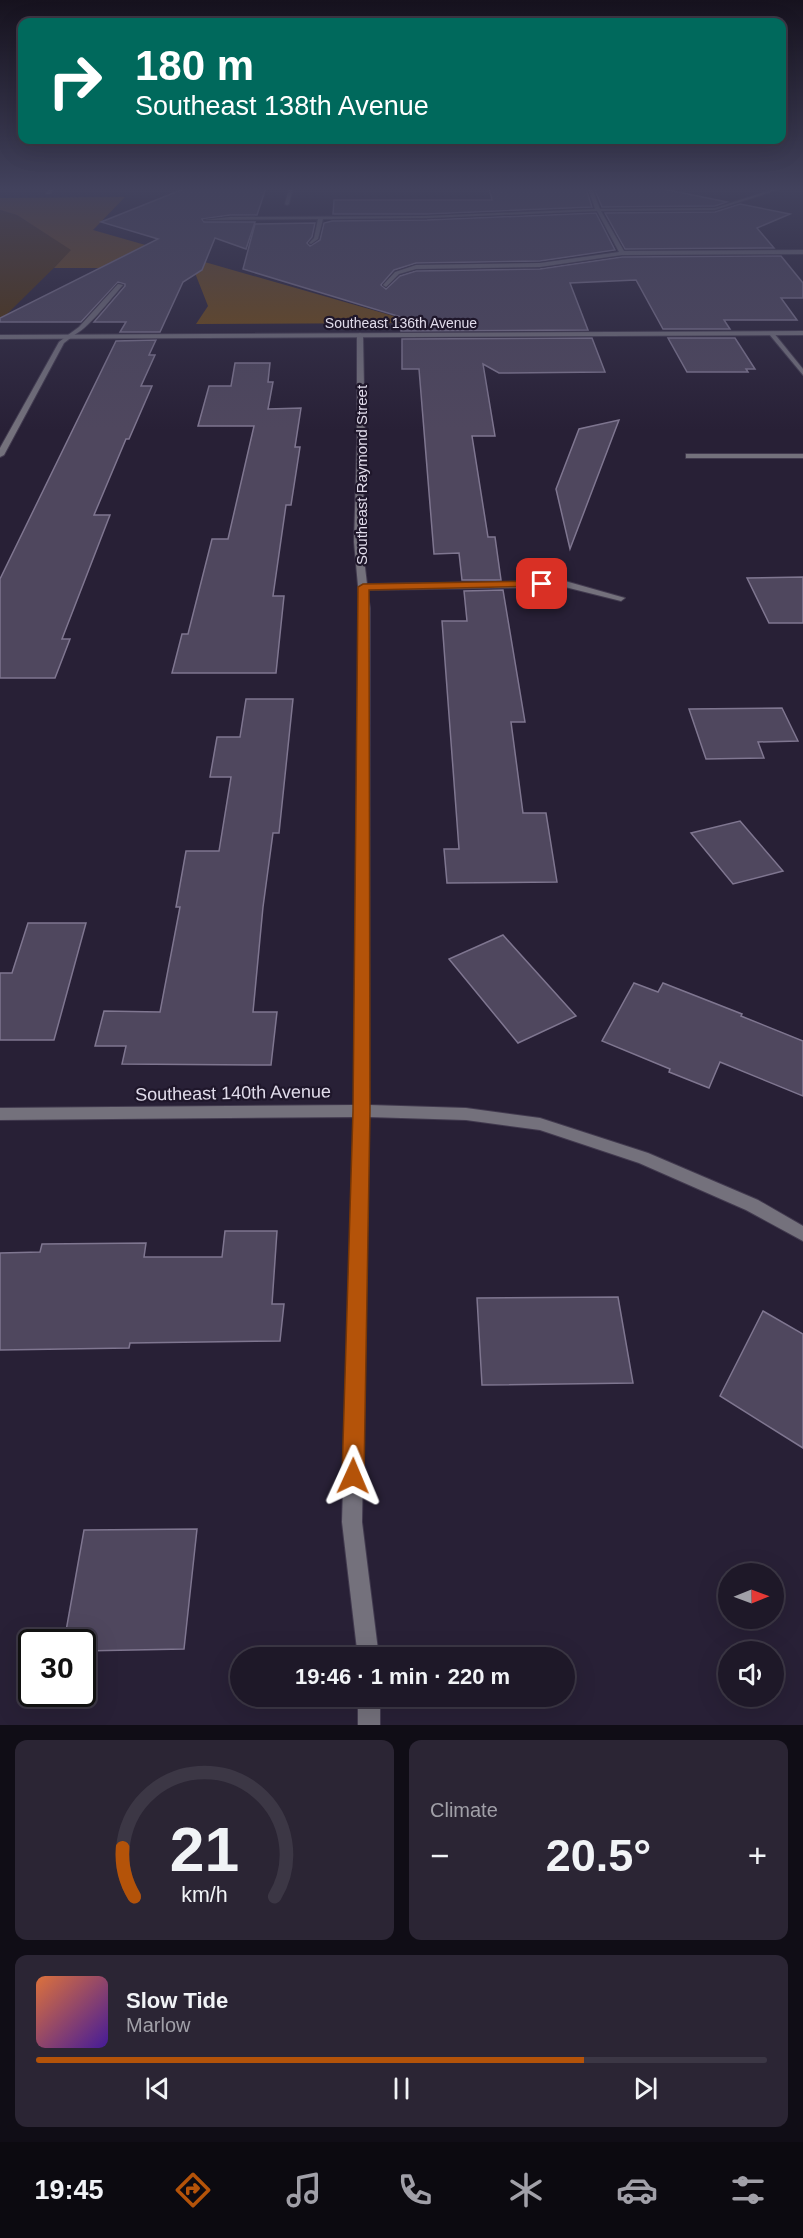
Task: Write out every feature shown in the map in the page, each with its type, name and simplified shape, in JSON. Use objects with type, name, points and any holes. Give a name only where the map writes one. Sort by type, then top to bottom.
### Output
[{"type":"street","points":[[386,285],[397,273],[411,268]]},
{"type":"street","points":[[0,455],[62,342],[81,328],[120,285]]},
{"type":"street","points":[[771,333],[803,373]]},
{"type":"street","name":"Southeast 136th Avenue","points":[[0,337],[803,333]]},
{"type":"street","name":"Southeast Raymond Street","points":[[360,335],[361,442],[358,542],[363,587],[362,1111],[352,1522],[368,1647]]},
{"type":"street","points":[[689,456],[803,456]]},
{"type":"street","points":[[363,587],[565,584],[621,598]]},
{"type":"street","name":"Southeast 140th Avenue","points":[[0,1114],[362,1111],[466,1114],[540,1124],[643,1158],[752,1205],[803,1234]]},
{"type":"street","points":[[369,1707],[369,1725]]},
{"type":"shaded area","points":[[0,268],[53,268],[0,321]]},
{"type":"shaded area","points":[[116,268],[228,268],[418,323],[196,324],[208,306],[195,273]]},
{"type":"building","points":[[99,268],[203,268],[183,282],[160,332],[120,332],[126,322],[94,322],[125,286],[118,282],[81,322],[0,322],[0,318]]},
{"type":"building","points":[[399,268],[394,270],[381,285],[386,289],[400,276],[416,271],[791,268],[803,283],[803,298],[781,298],[797,320],[724,320],[730,329],[663,329],[636,280],[570,283],[588,330],[401,331],[401,317],[243,269]]},
{"type":"building","points":[[592,338],[605,372],[499,373],[483,364],[495,436],[472,436],[488,537],[495,537],[501,580],[462,580],[459,553],[434,554],[419,369],[402,369],[402,339]]},
{"type":"building","points":[[668,338],[735,338],[755,369],[746,369],[748,372],[687,372]]},
{"type":"building","points":[[156,340],[149,355],[155,355],[141,386],[152,386],[129,439],[126,439],[94,515],[110,515],[62,639],[70,639],[55,678],[0,678],[0,579],[116,341]]},
{"type":"building","points":[[235,363],[270,363],[268,382],[273,382],[268,409],[301,408],[295,447],[300,447],[291,505],[286,505],[273,596],[284,596],[276,673],[172,673],[182,634],[188,634],[212,539],[228,539],[254,426],[198,426],[209,386],[231,386]]},
{"type":"building","points":[[619,420],[570,549],[556,489],[579,429]]},
{"type":"building","points":[[803,577],[803,623],[769,623],[747,578]]},
{"type":"building","points":[[503,590],[525,722],[511,722],[523,813],[546,813],[557,882],[447,883],[444,849],[459,849],[442,621],[467,621],[464,591]]},
{"type":"building","points":[[246,699],[293,699],[279,833],[273,833],[263,907],[253,1012],[277,1012],[271,1065],[122,1064],[126,1046],[95,1046],[104,1011],[160,1012],[180,907],[176,907],[186,851],[219,851],[231,777],[210,777],[217,737],[240,737]]},
{"type":"building","points":[[782,708],[798,741],[758,742],[764,758],[706,759],[689,709]]},
{"type":"building","points":[[740,821],[783,871],[733,884],[691,833]]},
{"type":"building","points":[[28,923],[86,923],[54,1040],[0,1040],[0,973],[12,973]]},
{"type":"building","points":[[503,935],[576,1016],[518,1043],[449,959]]},
{"type":"building","points":[[634,983],[658,992],[663,983],[803,1041],[803,1096],[720,1062],[709,1088],[602,1041]]},
{"type":"building","points":[[225,1231],[277,1231],[272,1304],[284,1304],[280,1341],[130,1343],[129,1348],[0,1350],[0,1253],[40,1252],[42,1244],[146,1243],[144,1257],[222,1257]]},
{"type":"building","points":[[618,1297],[633,1383],[482,1385],[477,1298]]},
{"type":"building","points":[[763,1311],[803,1334],[803,1448],[720,1396]]},
{"type":"building","points":[[197,1529],[184,1649],[96,1651],[96,1629],[66,1629],[84,1530]]},
{"type":"route","points":[[353,1476],[362,1111],[365,608],[363,587],[542,584]]}]
